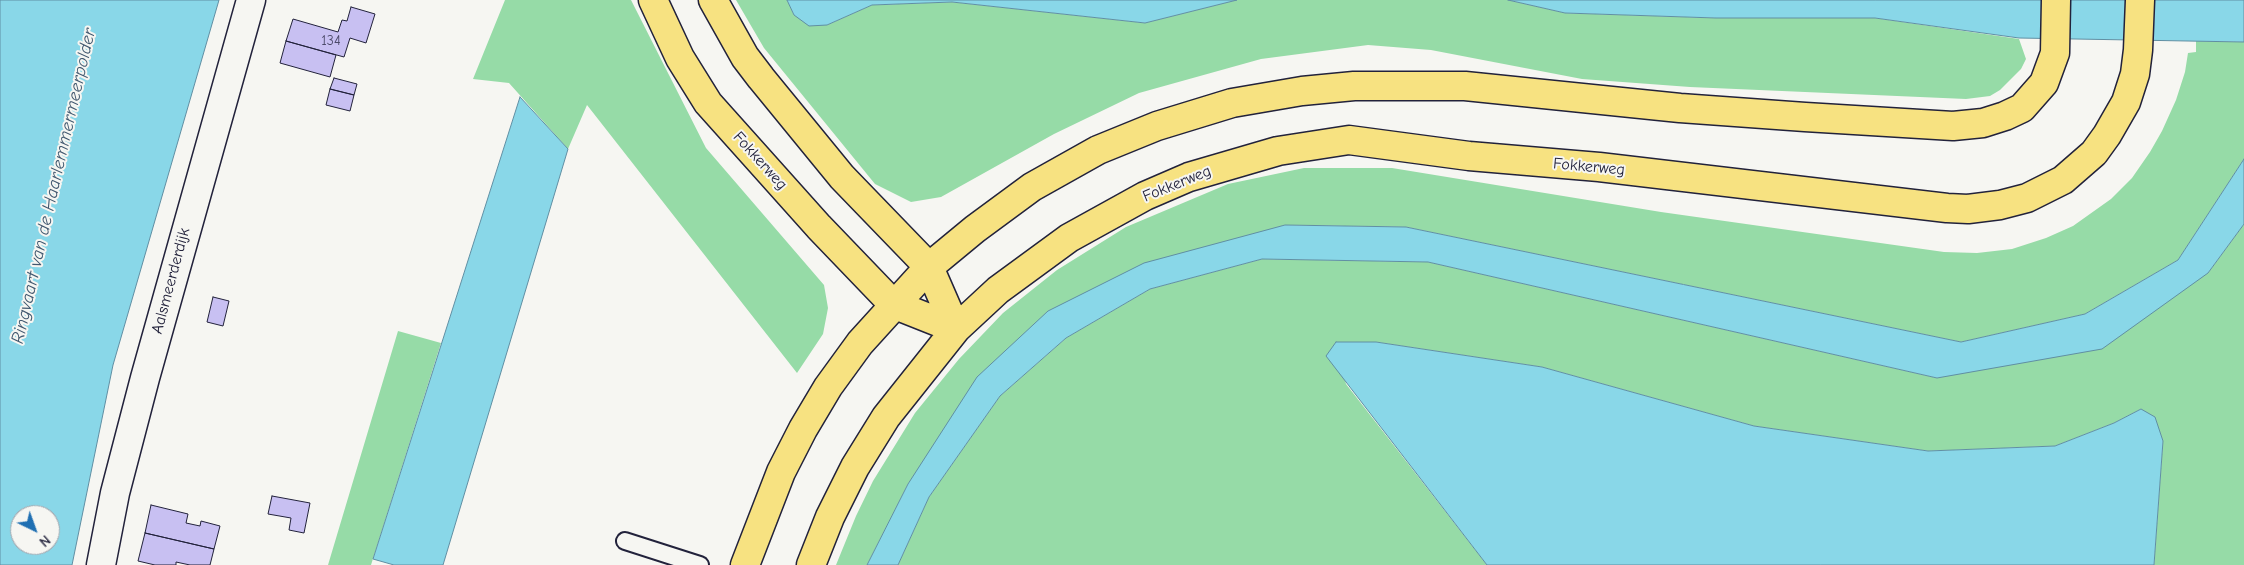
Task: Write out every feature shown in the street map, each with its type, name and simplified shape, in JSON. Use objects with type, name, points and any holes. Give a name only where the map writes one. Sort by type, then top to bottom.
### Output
[{"type":"main road","name":"Fokkerweg","points":[[653,0],[680,58],[708,103],[819,227],[893,304],[956,329]]},
{"type":"main road","points":[[713,0],[740,49],[768,86],[842,177],[928,267],[956,329]]},
{"type":"main road","points":[[745,565],[782,472],[803,429],[828,387],[860,343],[893,304],[928,267],[974,228],[1020,195],[1098,150],[1192,114],[1265,96],[1354,86],[1465,86],[1689,109],[1860,121],[1970,125],[2004,116],[2026,104],[2038,92],[2046,79],[2055,50],[2056,0]]},
{"type":"main road","name":"Fokkerweg","points":[[811,565],[830,517],[855,467],[886,417],[956,329],[998,290],[1069,238],[1145,196],[1189,177],[1238,161],[1278,151],[1349,140],[1468,156],[1599,167],[1947,208],[1986,208],[2013,202],[2052,186],[2078,168],[2094,153],[2126,102],[2135,74],[2140,0]]},
{"type":"street","name":"Aalsmeerderdijk","points":[[101,565],[115,493],[144,378],[251,0]]},
{"type":"lane","points":[[625,541],[700,565]]},
{"type":"green space","points":[[505,0],[631,0],[706,148],[824,285],[828,308],[823,334],[797,373],[587,105],[568,149],[509,83],[473,79]]},
{"type":"green space","points":[[736,0],[787,0],[794,15],[827,25],[872,5],[952,2],[1145,23],[1237,0],[1508,0],[1565,13],[1716,18],[1875,18],[2019,39],[2026,59],[2021,69],[2000,90],[1990,96],[1966,99],[1690,87],[1582,79],[1431,50],[1368,45],[1261,59],[1139,93],[1054,134],[941,197],[911,202],[875,184],[764,48]]},
{"type":"green space","points":[[2196,41],[2244,42],[2244,159],[2178,260],[2085,314],[1961,342],[1406,227],[1285,225],[1048,311],[908,484],[867,565],[836,565],[873,481],[915,413],[959,359],[1003,313],[1057,270],[1126,227],[1228,184],[1304,168],[1392,168],[1661,212],[1944,252],[1977,253],[2012,249],[2046,238],[2073,226],[2111,199],[2132,178],[2162,131],[2176,100],[2185,72],[2188,53],[2196,52]]},
{"type":"green space","points":[[2244,224],[2244,565],[2154,565],[2163,441],[2141,409],[2114,423],[2055,446],[1928,451],[1754,426],[1542,367],[1376,342],[1336,342],[1346,384],[1487,565],[898,565],[929,497],[1000,396],[1066,338],[1150,289],[1262,259],[1428,262],[1937,378],[2208,273]]},
{"type":"green space","points":[[398,331],[441,343],[371,565],[328,565]]},
{"type":"water","name":"Ringvaart van de Haarlemmermeerpolder","points":[[0,0],[219,0],[113,365],[72,565],[0,565]]},
{"type":"water","points":[[787,0],[1237,0],[1145,23],[952,2],[872,5],[827,25],[809,26],[794,15]]},
{"type":"water","points":[[1508,0],[2244,0],[2244,42],[2019,38],[1875,18],[1716,18],[1565,13]]},
{"type":"water","points":[[520,97],[568,149],[443,565],[394,565],[373,559]]},
{"type":"water","points":[[2244,159],[2244,224],[2208,273],[2102,349],[1937,378],[1428,262],[1262,259],[1150,289],[1066,338],[1000,396],[929,497],[898,565],[867,565],[908,484],[977,377],[1048,311],[1144,263],[1285,225],[1406,227],[1961,342],[2085,314],[2178,260]]},
{"type":"water","points":[[1336,342],[1376,342],[1542,367],[1754,426],[1928,451],[2055,446],[2114,423],[2141,409],[2155,417],[2163,441],[2154,565],[1487,565],[1326,356]]},
{"type":"building","points":[[351,7],[375,14],[366,43],[350,38],[344,57],[286,41],[293,19],[338,32],[342,20],[347,21]]},
{"type":"building","points":[[286,41],[336,55],[330,77],[280,63]]},
{"type":"building","points":[[334,78],[357,84],[354,95],[330,89]]},
{"type":"building","points":[[330,89],[354,95],[350,111],[326,105]]},
{"type":"building","points":[[213,297],[229,301],[223,326],[207,322]]},
{"type":"building","points":[[272,496],[310,503],[304,533],[289,530],[291,518],[268,514]]},
{"type":"building","points":[[151,505],[188,514],[186,523],[200,526],[201,521],[220,526],[214,549],[145,533]]},
{"type":"building","points":[[145,533],[214,549],[210,565],[190,565],[176,562],[176,565],[155,565],[138,561]]}]
